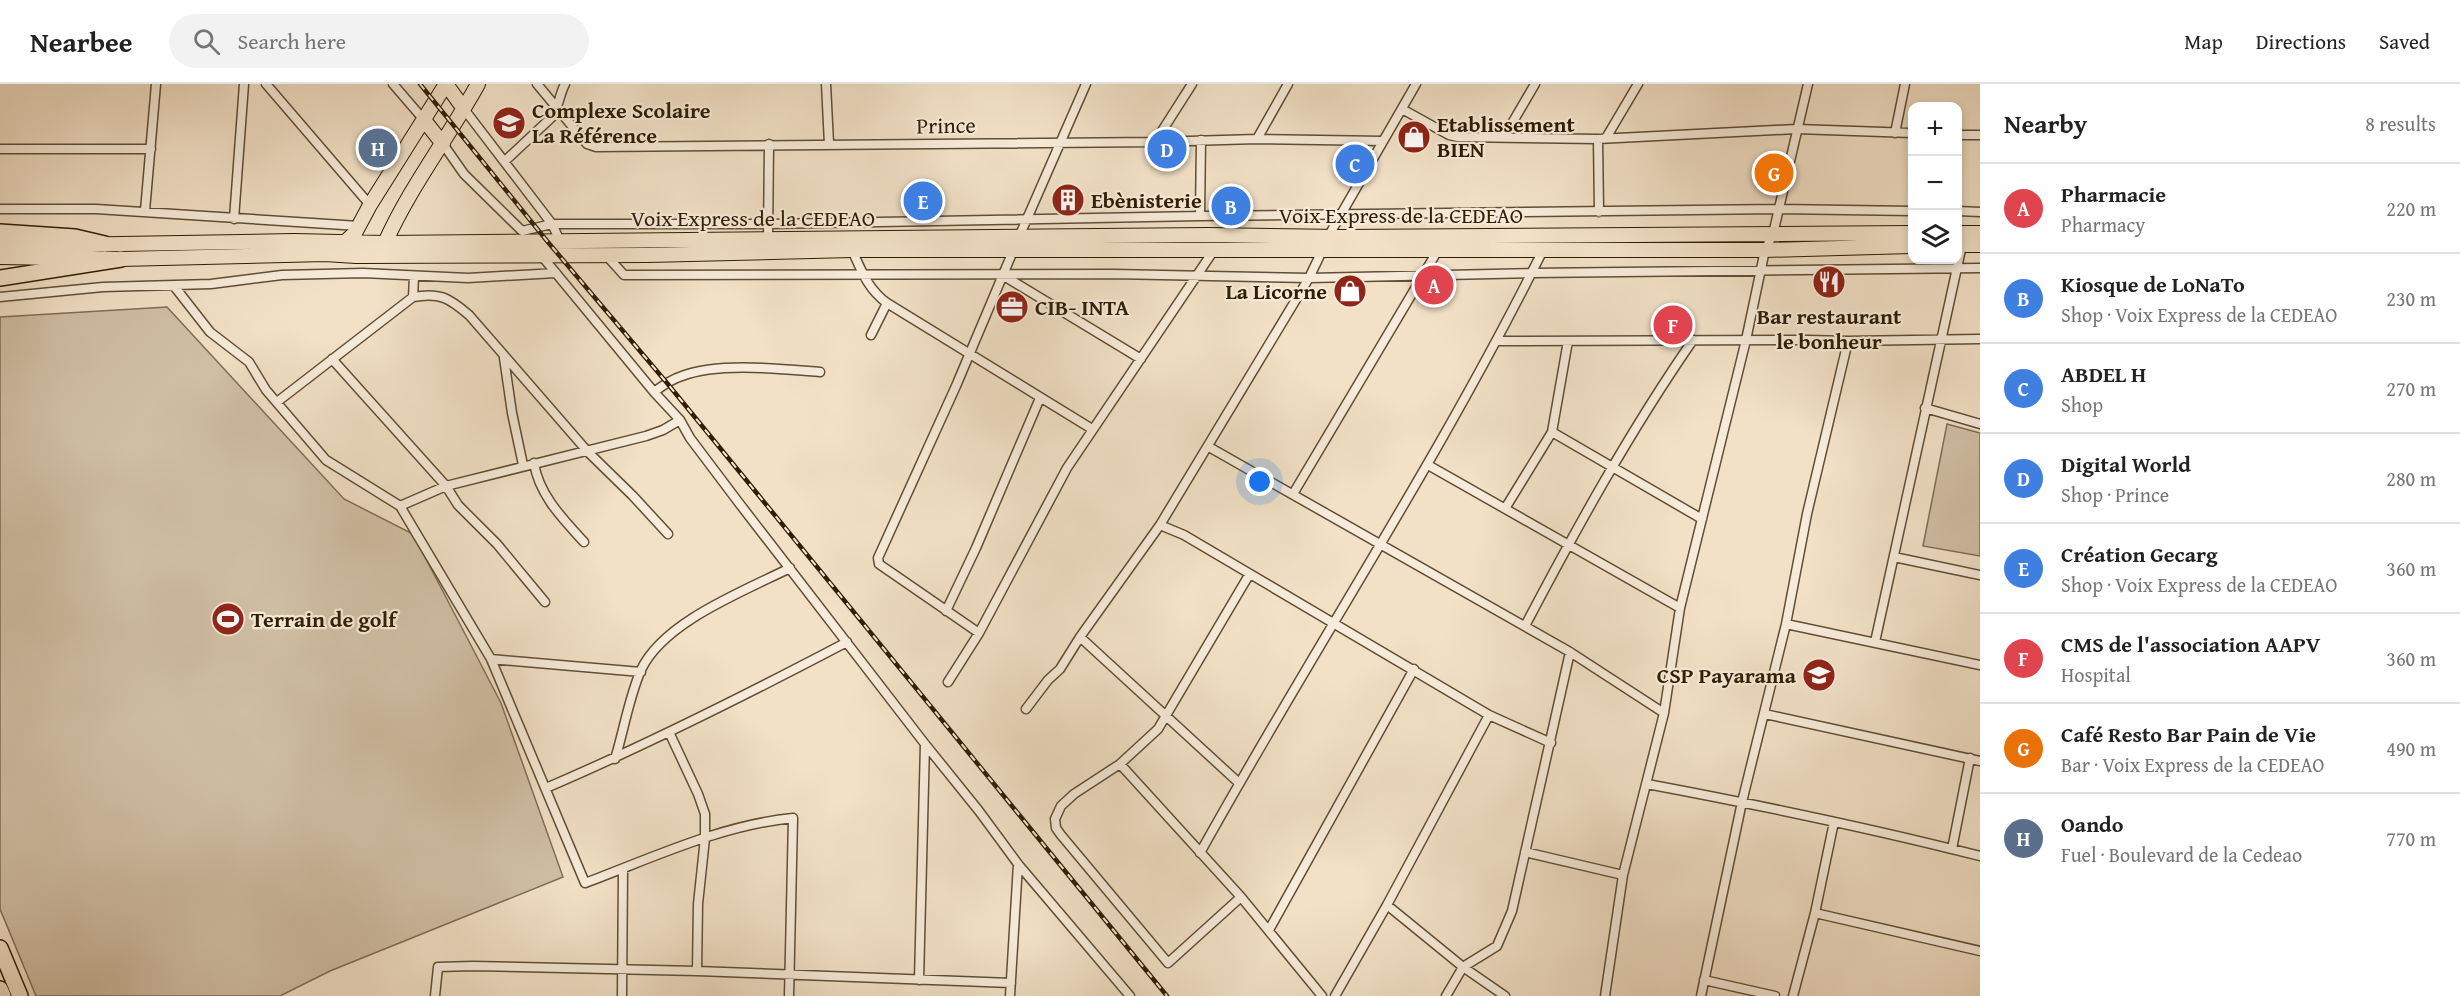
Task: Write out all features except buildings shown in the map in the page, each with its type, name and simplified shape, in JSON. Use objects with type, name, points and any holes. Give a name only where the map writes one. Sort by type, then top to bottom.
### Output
[{"type":"highway","points":[[0,231],[75,237],[105,244]]},
{"type":"highway","points":[[0,278],[121,259]]},
{"type":"highway","points":[[0,948],[20,996]]},
{"type":"highway","points":[[0,989],[3,996]]},
{"type":"main road","points":[[325,254],[347,242],[359,226],[446,84],[464,109]]},
{"type":"main road","points":[[356,256],[371,246],[385,243],[413,191],[478,84]]},
{"type":"main road","points":[[424,120],[443,144]]},
{"type":"main road","points":[[1962,240],[1980,232]]},
{"type":"main road","name":"Voix Express de la CEDEAO","points":[[0,246],[294,240],[385,243],[1208,235],[1328,237],[1908,233]]},
{"type":"main road","points":[[1962,242],[1980,245]]},
{"type":"main road","points":[[0,257],[121,259],[325,254],[356,256],[605,255],[852,250],[1765,250],[1908,246]]},
{"type":"street","points":[[145,212],[156,84]]},
{"type":"street","points":[[234,219],[244,84]]},
{"type":"street","points":[[266,84],[370,205]]},
{"type":"street","points":[[393,84],[424,120]]},
{"type":"street","name":"Prince","points":[[537,84],[591,146],[1155,142],[1257,139],[1383,141]]},
{"type":"street","points":[[505,160],[552,117],[565,84]]},
{"type":"street","points":[[826,84],[829,144]]},
{"type":"street","points":[[1019,237],[1086,84]]},
{"type":"street","points":[[1155,142],[1192,84]]},
{"type":"street","points":[[1257,139],[1288,84]]},
{"type":"street","points":[[1328,237],[1339,214],[1416,84]]},
{"type":"street","points":[[1504,137],[1535,84]]},
{"type":"street","points":[[1599,212],[1602,138],[1638,84]]},
{"type":"street","points":[[1605,996],[1623,875],[1664,713],[1680,608],[1746,340],[1765,250],[1773,234],[1808,84]]},
{"type":"street","points":[[1895,133],[1905,84]]},
{"type":"street","points":[[464,109],[552,224],[560,241]]},
{"type":"street","points":[[1402,109],[1453,136],[1602,138],[1797,129],[1908,133]]},
{"type":"street","points":[[1962,135],[1980,135]]},
{"type":"street","points":[[1200,216],[1201,140]]},
{"type":"street","points":[[443,144],[464,174],[522,231],[552,224],[769,224],[1779,209],[1908,211]]},
{"type":"street","points":[[768,239],[769,144]]},
{"type":"street","points":[[0,149],[152,149]]},
{"type":"street","points":[[0,209],[145,212],[359,226]]},
{"type":"street","points":[[1962,211],[1980,212]]},
{"type":"street","points":[[852,250],[863,275],[875,294],[887,303],[1092,429]]},
{"type":"street","points":[[948,682],[979,633],[1050,496],[1092,429],[1214,250]]},
{"type":"street","points":[[1293,494],[1438,250]]},
{"type":"street","points":[[1200,853],[1239,783],[1428,465],[1498,341],[1543,250]]},
{"type":"street","points":[[979,633],[879,564],[878,558],[1013,251]]},
{"type":"street","points":[[1026,709],[1047,681],[1060,669],[1080,637],[1160,525],[1309,278],[1322,251]]},
{"type":"street","points":[[540,255],[680,420],[690,438],[1018,864],[1130,996]]},
{"type":"street","points":[[605,255],[624,275],[1309,278],[1980,268]]},
{"type":"street","points":[[1875,642],[1925,408],[1943,339],[1957,264]]},
{"type":"street","points":[[0,297],[103,286],[174,286],[282,276],[363,273],[468,278],[556,273]]},
{"type":"street","points":[[1003,276],[1141,359]]},
{"type":"street","points":[[413,297],[414,277]]},
{"type":"street","points":[[174,286],[210,332],[249,362],[266,390],[326,460],[400,506],[491,659],[585,883],[705,838],[793,818],[789,996]]},
{"type":"street","points":[[277,402],[413,297],[432,295],[449,299],[469,315],[588,452],[668,534]]},
{"type":"street","points":[[871,335],[887,303]]},
{"type":"street","points":[[1498,341],[1980,339]]},
{"type":"street","points":[[1525,626],[1569,543],[1613,468],[1667,378],[1693,340]]},
{"type":"street","points":[[1506,507],[1552,432],[1568,341]]},
{"type":"street","points":[[1701,996],[1742,802],[1786,624],[1807,514],[1848,341]]},
{"type":"street","points":[[504,358],[523,465]]},
{"type":"street","points":[[332,359],[446,486],[458,505],[497,544],[545,602]]},
{"type":"street","points":[[654,392],[682,375],[712,370],[764,368],[820,372]]},
{"type":"street","points":[[946,611],[976,548],[1040,398]]},
{"type":"street","points":[[1925,408],[1980,423]]},
{"type":"street","points":[[400,506],[446,486],[523,465],[588,452],[663,430],[680,420]]},
{"type":"street","points":[[1552,432],[1702,519]]},
{"type":"street","points":[[1209,447],[1570,652],[1664,713]]},
{"type":"street","points":[[534,463],[536,476],[543,490],[553,506],[584,543]]},
{"type":"street","points":[[1428,465],[1506,507],[1680,608]]},
{"type":"street","points":[[1160,525],[1184,535],[1489,715],[1551,743]]},
{"type":"street","points":[[1894,557],[1980,575]]},
{"type":"street","points":[[615,759],[641,672],[658,644],[670,632],[790,568]]},
{"type":"street","points":[[1241,897],[1168,963],[1056,828],[1055,819],[1061,806],[1074,794],[1120,764],[1150,737],[1167,716],[1249,575]]},
{"type":"street","points":[[1786,624],[1980,665]]},
{"type":"street","points":[[1080,637],[1239,783]]},
{"type":"street","points":[[546,789],[717,710],[847,642]]},
{"type":"street","points":[[1446,996],[1463,967],[1497,946],[1512,911],[1570,652]]},
{"type":"street","points":[[491,659],[641,672]]},
{"type":"street","points":[[1269,930],[1414,669]]},
{"type":"street","points":[[1765,714],[1980,761]]},
{"type":"street","points":[[1335,996],[1387,905],[1489,715]]},
{"type":"street","points":[[669,732],[705,814],[705,838],[699,893],[697,971]]},
{"type":"street","points":[[919,980],[925,744]]},
{"type":"street","points":[[1952,849],[1970,758]]},
{"type":"street","points":[[1120,764],[1241,897],[1322,996]]},
{"type":"street","points":[[1647,784],[1742,802],[1980,856]]},
{"type":"street","points":[[1793,996],[1815,913],[1834,822]]},
{"type":"street","points":[[1525,852],[1623,875]]},
{"type":"street","points":[[1010,996],[1018,864]]},
{"type":"street","points":[[622,996],[623,869]]},
{"type":"street","points":[[1387,905],[1463,967],[1505,996]]},
{"type":"street","points":[[1815,913],[1980,951]]},
{"type":"street","points":[[435,996],[436,971],[442,967],[519,966],[697,971],[1011,983]]},
{"type":"street","points":[[1704,980],[1775,996]]},
{"type":"shaded area","name":"Terrain de golf","points":[[167,307],[344,499],[413,534],[501,703],[563,877],[330,971],[280,996],[36,996],[0,909],[0,317]]},
{"type":"shaded area","points":[[1947,424],[1980,433],[1980,556],[1923,546]]},
{"type":"railway","points":[[420,84],[1167,996]]},
{"type":"place","name":"Complexe Scolaire La Référence","points":[[509,123]]},
{"type":"place","name":"Etablissement BIEN","points":[[1414,137]]},
{"type":"place","name":"Oando","points":[[378,148]]},
{"type":"place","name":"Digital World","points":[[1167,149]]},
{"type":"place","name":"ABDEL H","points":[[1355,164]]},
{"type":"place","name":"Café Resto Bar Pain de Vie","points":[[1774,173]]},
{"type":"place","name":"Ebènisterie","points":[[1068,200]]},
{"type":"place","name":"Création Gecarg","points":[[923,201]]},
{"type":"place","name":"Kiosque de LoNaTo","points":[[1231,206]]},
{"type":"place","name":"Bar restaurant le bonheur","points":[[1829,282]]},
{"type":"place","name":"Pharmacie","points":[[1434,285]]},
{"type":"place","name":"La Licorne","points":[[1350,291]]},
{"type":"place","name":"CIB- INTA","points":[[1012,307]]},
{"type":"place","name":"CMS de l'association AAPV","points":[[1673,325]]},
{"type":"place","name":"Terrain de golf","points":[[228,619]]},
{"type":"place","name":"CSP Payarama","points":[[1819,675]]}]
